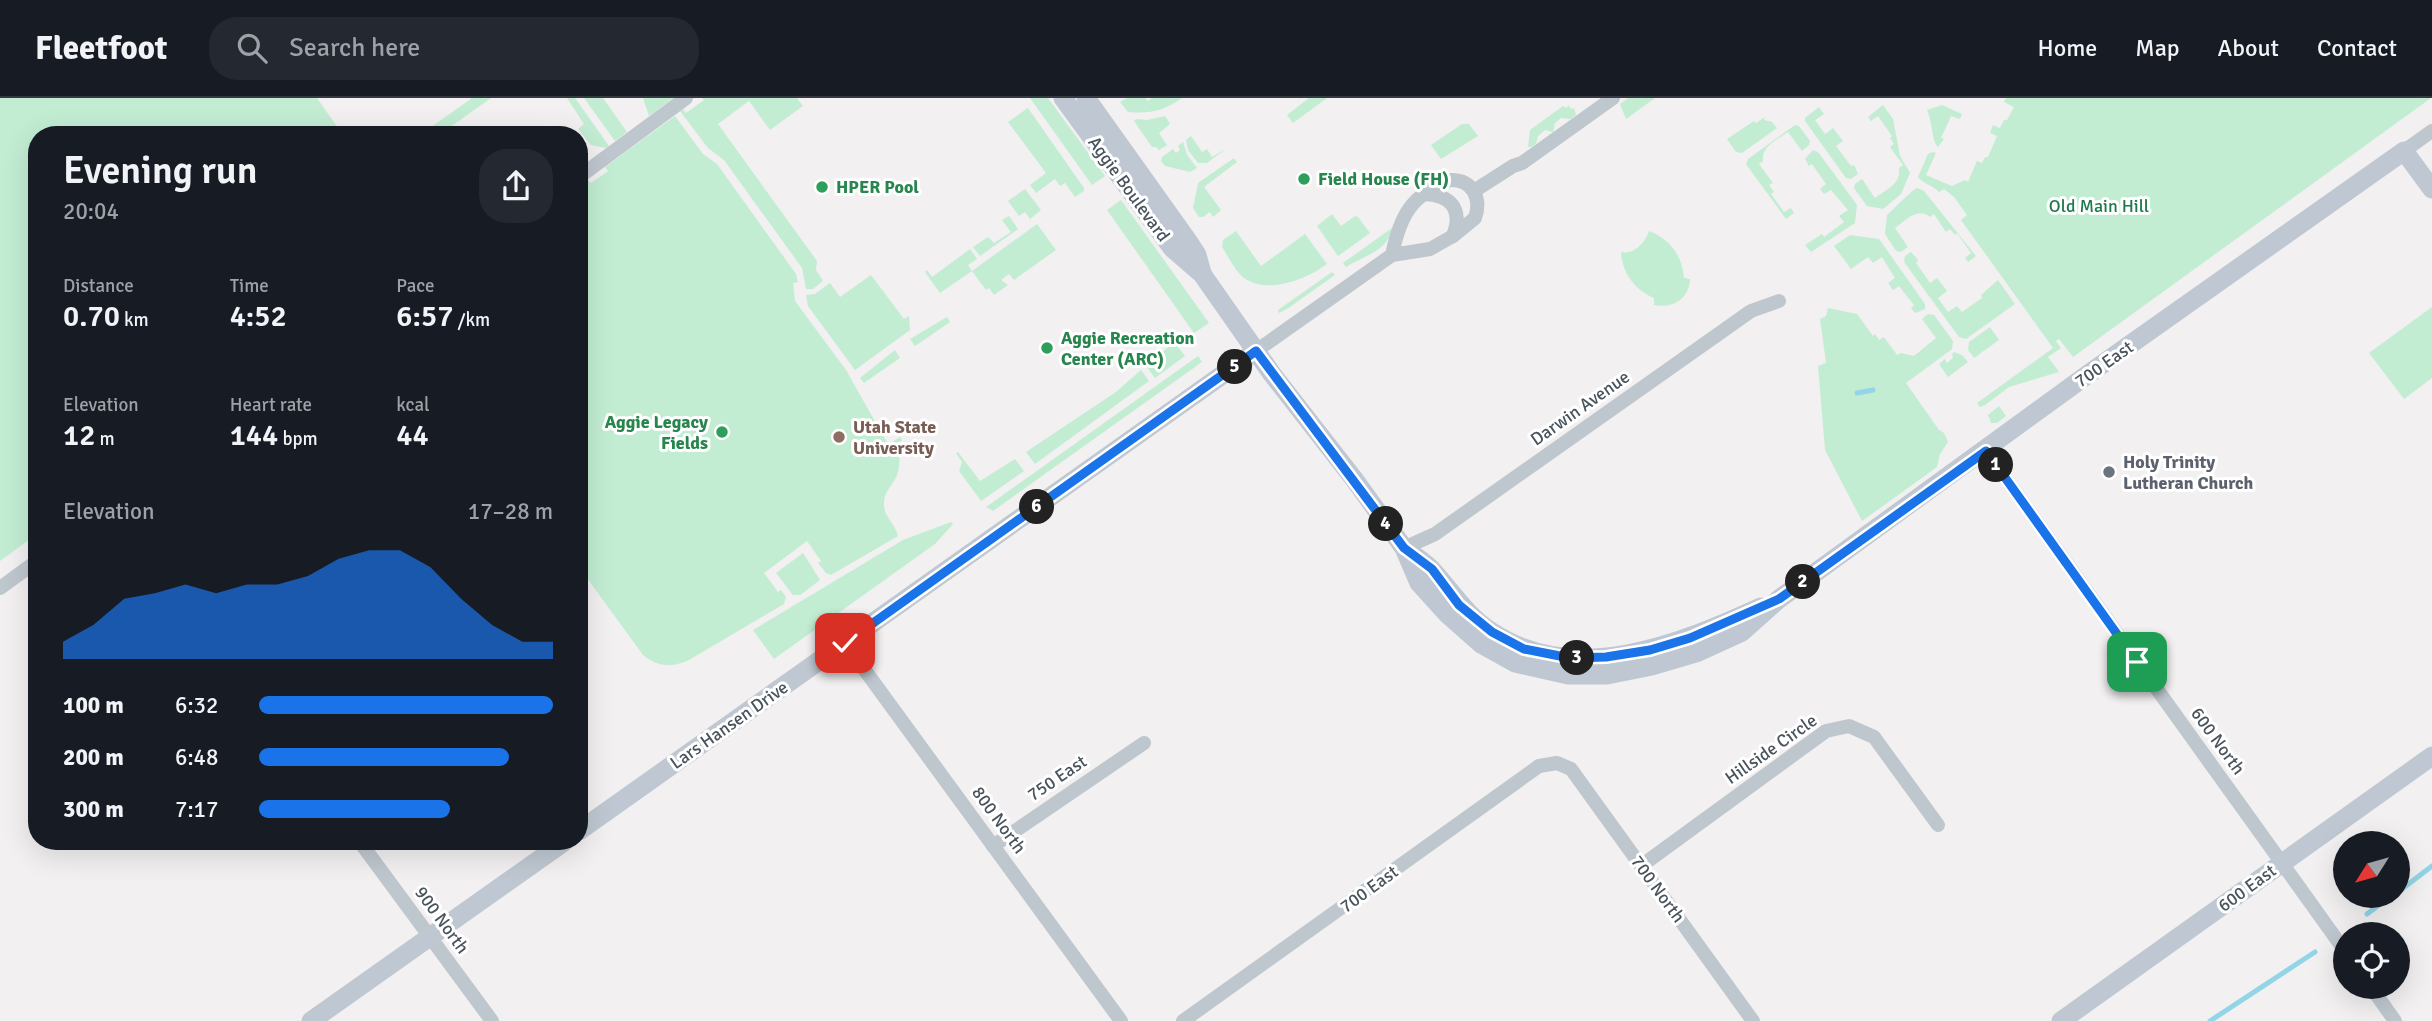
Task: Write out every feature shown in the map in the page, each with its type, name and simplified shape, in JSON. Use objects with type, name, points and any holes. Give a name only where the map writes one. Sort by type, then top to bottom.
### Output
[{"type":"main road","name":"Aggie Boulevard","points":[[1063,98],[1172,248],[1202,274],[1256,351]]},
{"type":"main road","name":"Aggie Boulevard","points":[[1086,98],[1197,255],[1202,274]]},
{"type":"main road","points":[[2404,151],[2432,189]]},
{"type":"main road","name":"700 East","points":[[1404,548],[1432,569],[1459,605],[1492,632],[1524,649],[1569,667],[1606,657],[1650,650],[1690,638],[1779,599],[2087,375],[2404,151]]},
{"type":"main road","points":[[1256,351],[1404,548]]},
{"type":"main road","name":"Lars Hansen Drive","points":[[588,825],[1256,351]]},
{"type":"main road","name":"600 East","points":[[2061,1021],[2432,756]]},
{"type":"main road","points":[[311,1021],[553,850]]},
{"type":"street","points":[[588,170],[686,98]]},
{"type":"street","points":[[1392,255],[1397,228],[1411,205],[1424,194],[1450,180],[1466,182],[1474,191],[1522,163],[1613,98]]},
{"type":"street","name":"700 East","points":[[2404,151],[2432,131]]},
{"type":"street","name":"Lars Hansen Drive","points":[[1256,351],[1392,255],[1430,248],[1453,236],[1475,218],[1478,200],[1474,191]]},
{"type":"street","points":[[1424,194],[1440,196],[1452,205],[1457,221],[1453,236]]},
{"type":"street","name":"Darwin Avenue","points":[[1404,548],[1435,534],[1751,312],[1779,301]]},
{"type":"street","name":"600 North","points":[[1986,451],[2333,934]]},
{"type":"street","points":[[0,588],[28,568]]},
{"type":"street","name":"800 North","points":[[845,643],[1121,1021]]},
{"type":"street","name":"Hillside Circle","points":[[1641,866],[1826,732],[1849,726],[1874,737],[1938,825]]},
{"type":"street","name":"750 East","points":[[993,846],[1144,743]]},
{"type":"street","name":"700 East","points":[[1183,1021],[1539,766],[1557,763]]},
{"type":"street","name":"700 North","points":[[1557,763],[1571,769],[1753,1021]]},
{"type":"street","name":"900 North","points":[[366,850],[492,1021]]},
{"type":"street","points":[[2379,999],[2395,1021]]},
{"type":"green space","points":[[0,98],[317,98],[337,126],[28,126],[28,541],[0,561]]},
{"type":"green space","points":[[472,98],[491,98],[452,126],[433,126]]},
{"type":"green space","points":[[567,98],[575,98],[609,146],[606,148],[591,145],[588,141],[588,126],[582,126],[584,124]]},
{"type":"green space","points":[[584,98],[603,98],[627,132],[615,141]]},
{"type":"green space","points":[[643,98],[674,98],[649,116]]},
{"type":"green space","points":[[702,98],[797,98],[803,106],[770,130],[749,101],[718,124],[817,261],[816,270],[823,281],[813,289],[806,289],[802,268],[724,160],[708,148],[680,111],[683,109],[686,113],[704,100]]},
{"type":"green space","points":[[1030,98],[1048,98],[1105,176],[1092,185]]},
{"type":"green space","points":[[1127,98],[1145,98],[1148,101],[1152,98],[1182,98],[1163,109],[1136,113],[1128,112],[1120,102]]},
{"type":"green space","points":[[1309,98],[1327,98],[1293,123],[1287,115]]},
{"type":"green space","points":[[1628,98],[1655,98],[1626,119],[1620,104]]},
{"type":"green space","name":"Old Main Hill","points":[[2006,98],[2431,98],[2073,357],[2059,339],[2056,341],[2061,348],[2048,357],[2059,372],[2009,387],[1980,407],[1977,403],[2053,348],[1961,220],[1967,215],[1954,197],[1944,189],[1939,192],[1918,177],[1928,154],[1933,152],[1936,153],[1926,175],[1952,186],[1965,180],[1968,182],[1977,161],[1982,163],[1985,157],[1988,157],[1997,136],[1990,133],[1993,125],[2000,128],[2014,107],[2004,102]]},
{"type":"green space","points":[[1568,105],[1571,109],[1574,108],[1576,115],[1571,119],[1561,118],[1555,123],[1553,132],[1545,130],[1538,136],[1536,144],[1528,147],[1530,130]]},
{"type":"green space","points":[[1883,105],[1893,119],[1900,156],[1910,173],[1901,194],[1883,209],[1867,206],[1854,188],[1862,179],[1875,198],[1895,182],[1899,168],[1903,165],[1890,147],[1894,144],[1890,138],[1892,136],[1878,116],[1871,121],[1868,117]]},
{"type":"green space","points":[[1942,105],[1962,114],[1960,119],[1951,116],[1941,138],[1944,139],[1938,147],[1934,141],[1927,110]]},
{"type":"green space","points":[[1819,107],[1824,114],[1815,120],[1825,134],[1833,128],[1843,141],[1836,146],[1851,166],[1854,165],[1858,174],[1851,179],[1846,178],[1805,121],[1805,118]]},
{"type":"green space","points":[[1028,108],[1084,188],[1084,191],[1075,197],[1065,183],[1060,186],[1055,179],[1036,193],[1030,185],[1046,173],[1008,122]]},
{"type":"green space","name":"Aggie Legacy Fields","points":[[675,116],[703,154],[717,164],[796,274],[798,282],[793,283],[795,301],[846,370],[885,439],[889,444],[900,437],[902,440],[893,448],[897,454],[900,452],[899,469],[884,501],[885,511],[898,536],[831,575],[818,563],[821,561],[807,541],[764,573],[778,592],[781,590],[786,597],[784,604],[689,660],[671,665],[654,662],[643,655],[588,579],[588,180],[591,183],[608,171],[605,167]]},
{"type":"green space","points":[[1165,116],[1170,124],[1159,133],[1167,145],[1159,150],[1152,147],[1134,121]]},
{"type":"green space","points":[[1765,117],[1764,120],[1772,122],[1777,128],[1742,153],[1736,152],[1727,139]]},
{"type":"green space","points":[[1462,124],[1469,124],[1478,136],[1441,159],[1431,145]]},
{"type":"green space","points":[[1795,125],[1799,126],[1810,141],[1809,145],[1802,151],[1788,132],[1767,147],[1763,161],[1759,164],[1773,183],[1769,185],[1774,192],[1771,194],[1784,212],[1791,208],[1794,213],[1786,219],[1746,164],[1748,159]]},
{"type":"green space","points":[[1191,136],[1202,152],[1207,149],[1212,157],[1227,148],[1207,163],[1198,163],[1188,150],[1186,140]]},
{"type":"green space","points":[[1183,142],[1187,155],[1197,168],[1190,172],[1165,166],[1161,161],[1162,157],[1173,149],[1176,153],[1180,150],[1178,146]]},
{"type":"green space","points":[[1813,150],[1818,152],[1857,205],[1855,223],[1811,252],[1805,245],[1822,234],[1824,237],[1844,222],[1839,216],[1848,210],[1831,190],[1824,194],[1820,189],[1826,184],[1812,164],[1809,166],[1805,159]]},
{"type":"green space","points":[[1234,158],[1237,162],[1204,187],[1221,210],[1213,217],[1210,212],[1199,217],[1193,208],[1198,183]]},
{"type":"green space","points":[[1917,188],[1924,191],[1976,256],[1968,262],[1965,258],[1971,253],[1957,233],[1955,235],[1950,229],[1946,232],[1934,214],[1930,217],[1921,213],[1908,218],[1895,228],[1908,247],[1901,252],[1896,251],[1885,234],[1887,215]]},
{"type":"green space","points":[[1025,189],[1041,210],[1030,219],[1025,212],[1019,216],[1008,201]]},
{"type":"green space","points":[[1121,200],[1209,323],[1194,333],[1107,210]]},
{"type":"green space","points":[[1332,214],[1341,226],[1355,216],[1358,217],[1370,233],[1338,256],[1317,226]]},
{"type":"green space","points":[[1009,216],[1018,229],[980,256],[973,247],[988,237],[994,243],[1011,232],[1002,220]]},
{"type":"green space","points":[[1037,224],[1056,250],[1014,280],[1009,274],[1001,280],[1008,285],[994,295],[989,288],[986,290],[972,271]]},
{"type":"green space","points":[[1392,228],[1390,236],[1381,248],[1346,267],[1343,263]]},
{"type":"green space","points":[[1236,231],[1261,266],[1305,234],[1327,264],[1309,275],[1287,283],[1254,283],[1241,275],[1222,247],[1223,240]]},
{"type":"green space","points":[[1649,231],[1669,243],[1681,262],[1684,278],[1690,279],[1687,292],[1673,304],[1654,305],[1654,298],[1635,285],[1624,267],[1621,252],[1630,252],[1638,247]]},
{"type":"green space","points":[[1850,235],[1879,239],[1925,304],[1925,309],[1915,313],[1911,308],[1914,305],[1899,286],[1893,290],[1888,283],[1895,278],[1882,257],[1873,263],[1868,257],[1851,269],[1834,246]]},
{"type":"green space","points":[[970,249],[977,259],[968,265],[972,271],[940,293],[925,272],[927,270],[932,277]]},
{"type":"green space","points":[[1911,252],[1930,283],[1937,278],[1947,291],[1938,298],[1948,312],[1957,306],[1962,312],[1982,298],[1981,295],[1998,280],[2015,304],[1966,339],[1959,337],[1904,262],[1905,256]]},
{"type":"green space","points":[[1332,272],[1335,275],[1279,313],[1278,310]]},
{"type":"green space","points":[[871,275],[904,319],[909,316],[910,330],[855,370],[808,306],[806,295],[815,294],[830,283],[840,297]]},
{"type":"green space","points":[[2432,307],[2432,378],[2404,399],[2369,353]]},
{"type":"green space","points":[[1828,308],[1857,314],[1873,336],[1875,334],[1879,340],[1884,337],[1897,355],[1901,353],[1914,356],[1936,338],[1922,319],[1928,314],[1934,315],[1953,341],[1952,349],[1906,383],[1948,442],[1940,454],[1937,467],[1862,521],[1825,450],[1818,366],[1826,363],[1820,319],[1826,316]]},
{"type":"green space","points":[[947,317],[950,322],[915,346],[910,339]]},
{"type":"green space","points":[[1990,327],[1999,340],[1974,358],[1968,350],[1969,342]]},
{"type":"green space","points":[[1174,342],[1185,356],[1155,378],[1146,366]]},
{"type":"green space","points":[[895,350],[900,358],[864,383],[860,378]]},
{"type":"green space","points":[[1954,352],[1962,355],[1968,362],[1948,377],[1939,364],[1945,359],[1947,363],[1953,358]]},
{"type":"green space","points":[[1198,356],[1202,362],[993,511],[986,507]]},
{"type":"green space","points":[[1141,370],[1149,381],[1035,464],[1026,452],[1116,392]]},
{"type":"green space","points":[[1999,406],[2006,416],[1997,423],[1991,423],[1988,415]]},
{"type":"green space","points":[[958,452],[980,481],[1015,459],[1024,471],[981,501],[959,471],[962,462],[956,453]]},
{"type":"green space","points":[[951,522],[953,524],[935,544],[774,659],[753,630],[903,540]]},
{"type":"green space","points":[[803,553],[820,580],[800,595],[793,595],[776,573]]},
{"type":"waterway","points":[[1857,393],[1873,390]]},
{"type":"waterway","points":[[2410,883],[2432,866]]},
{"type":"waterway","points":[[2367,914],[2375,908]]},
{"type":"waterway","points":[[2210,1021],[2315,952]]},
{"type":"place","name":"Field House (FH)","points":[[1304,179]]},
{"type":"place","name":"HPER Pool","points":[[822,187]]},
{"type":"place","name":"Aggie Recreation Center (ARC)","points":[[1047,348]]},
{"type":"place","name":"Aggie Legacy Fields","points":[[722,432]]},
{"type":"place","name":"Utah State University","points":[[839,437]]},
{"type":"place","name":"Holy Trinity Lutheran Church","points":[[2109,472]]},
{"type":"route","points":[[845,643],[1256,351],[1404,548],[1432,569],[1459,605],[1492,632],[1524,649],[1570,658],[1606,657],[1650,650],[1690,638],[1733,620],[1779,599],[1986,451],[2137,662]]}]
